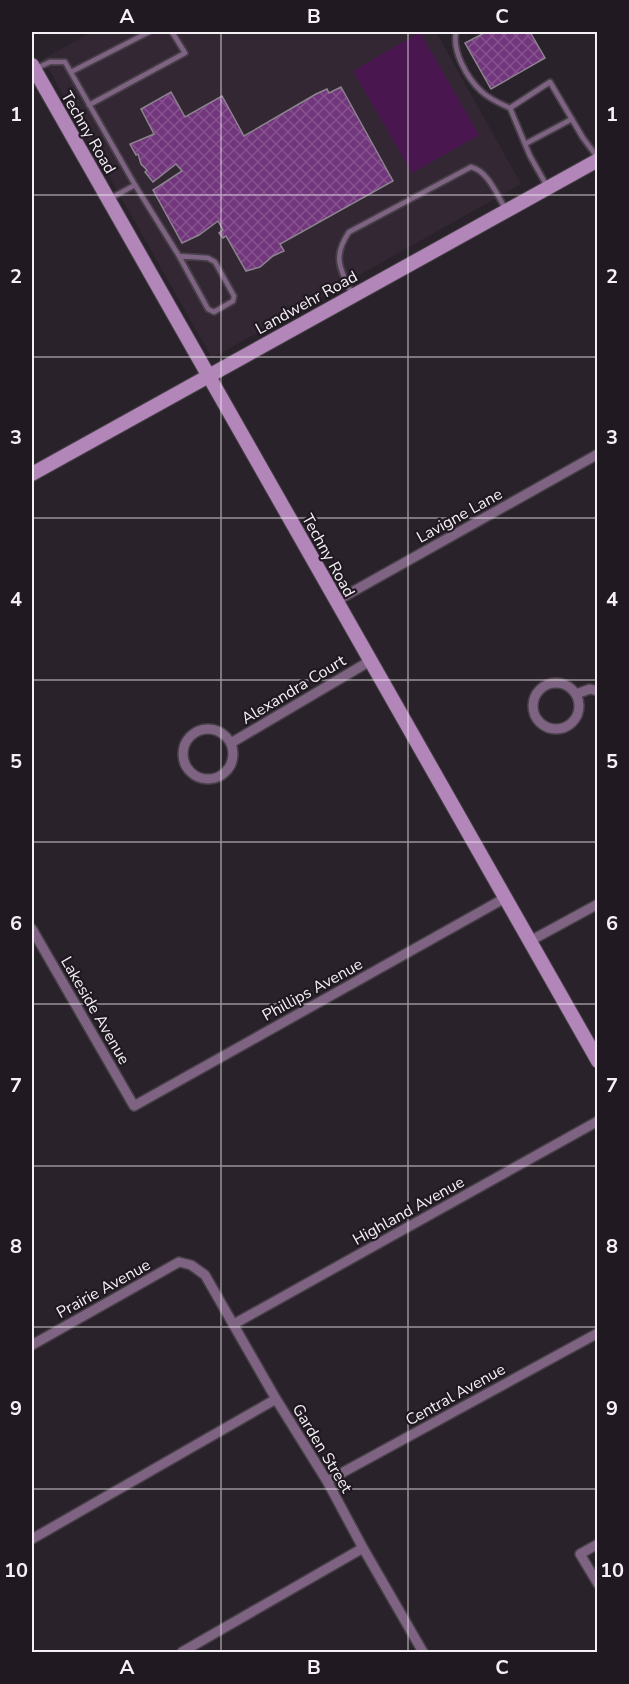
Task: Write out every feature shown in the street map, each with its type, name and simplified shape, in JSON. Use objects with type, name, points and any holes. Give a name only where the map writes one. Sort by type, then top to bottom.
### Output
[{"type":"main road","name":"Techny Road","points":[[33,68],[597,1061]]},
{"type":"main road","name":"Landwehr Road","points":[[32,474],[353,295],[596,164]]},
{"type":"street","name":"Lavigne Lane","points":[[336,601],[597,454]]},
{"type":"street","name":"Alexandra Court","points":[[231,743],[370,661]]},
{"type":"street","points":[[556,683],[564,684],[576,694],[578,710],[570,724],[555,729],[544,726],[538,721],[533,707],[534,700],[542,687],[556,683]]},
{"type":"street","points":[[576,694],[590,690],[597,691]]},
{"type":"street","name":"Alexandra Court","points":[[205,729],[217,731],[231,743],[233,762],[221,777],[202,779],[191,773],[184,762],[186,744],[189,738],[199,731],[205,729]]},
{"type":"street","name":"Phillips Avenue","points":[[134,1106],[505,898]]},
{"type":"street","points":[[530,941],[597,904]]},
{"type":"street","name":"Lakeside Avenue","points":[[32,928],[134,1106]]},
{"type":"street","name":"Highland Avenue","points":[[234,1324],[597,1121]]},
{"type":"street","name":"Prairie Avenue","points":[[32,1345],[179,1262],[191,1265]]},
{"type":"street","name":"Garden Street","points":[[191,1265],[205,1275],[276,1399],[327,1481],[423,1653]]},
{"type":"street","name":"Central Avenue","points":[[327,1481],[597,1333]]},
{"type":"street","points":[[32,1539],[276,1399]]},
{"type":"street","points":[[597,1544],[580,1554],[597,1584]]},
{"type":"street","points":[[182,1653],[363,1548]]},
{"type":"lane","points":[[71,72],[149,32]]},
{"type":"lane","points":[[89,105],[185,53],[172,32]]},
{"type":"lane","points":[[455,32],[455,45],[471,78],[491,99],[510,108],[525,144],[548,188]]},
{"type":"lane","points":[[33,68],[50,62],[65,62],[208,309],[214,312],[233,301],[234,296],[215,262],[208,258],[179,256]]},
{"type":"lane","points":[[510,108],[550,82],[596,164]]},
{"type":"lane","points":[[525,144],[572,119]]},
{"type":"lane","points":[[353,295],[339,262],[342,243],[349,232],[471,166],[484,175],[506,211]]},
{"type":"lane","points":[[109,200],[135,185]]},
{"type":"shaded area","points":[[92,32],[436,32],[521,184],[212,358],[43,59]]},
{"type":"shaded area","points":[[420,32],[479,135],[412,173],[353,71]]},
{"type":"building","points":[[486,32],[530,32],[545,58],[491,89],[465,43]]},
{"type":"building","points":[[341,87],[393,181],[280,244],[284,251],[273,256],[260,267],[246,271],[226,236],[223,238],[219,233],[223,230],[218,221],[199,235],[182,243],[153,190],[182,171],[176,164],[153,182],[145,172],[147,170],[130,144],[154,134],[141,109],[171,92],[185,117],[222,96],[244,136],[316,94],[327,89],[329,93]]}]
